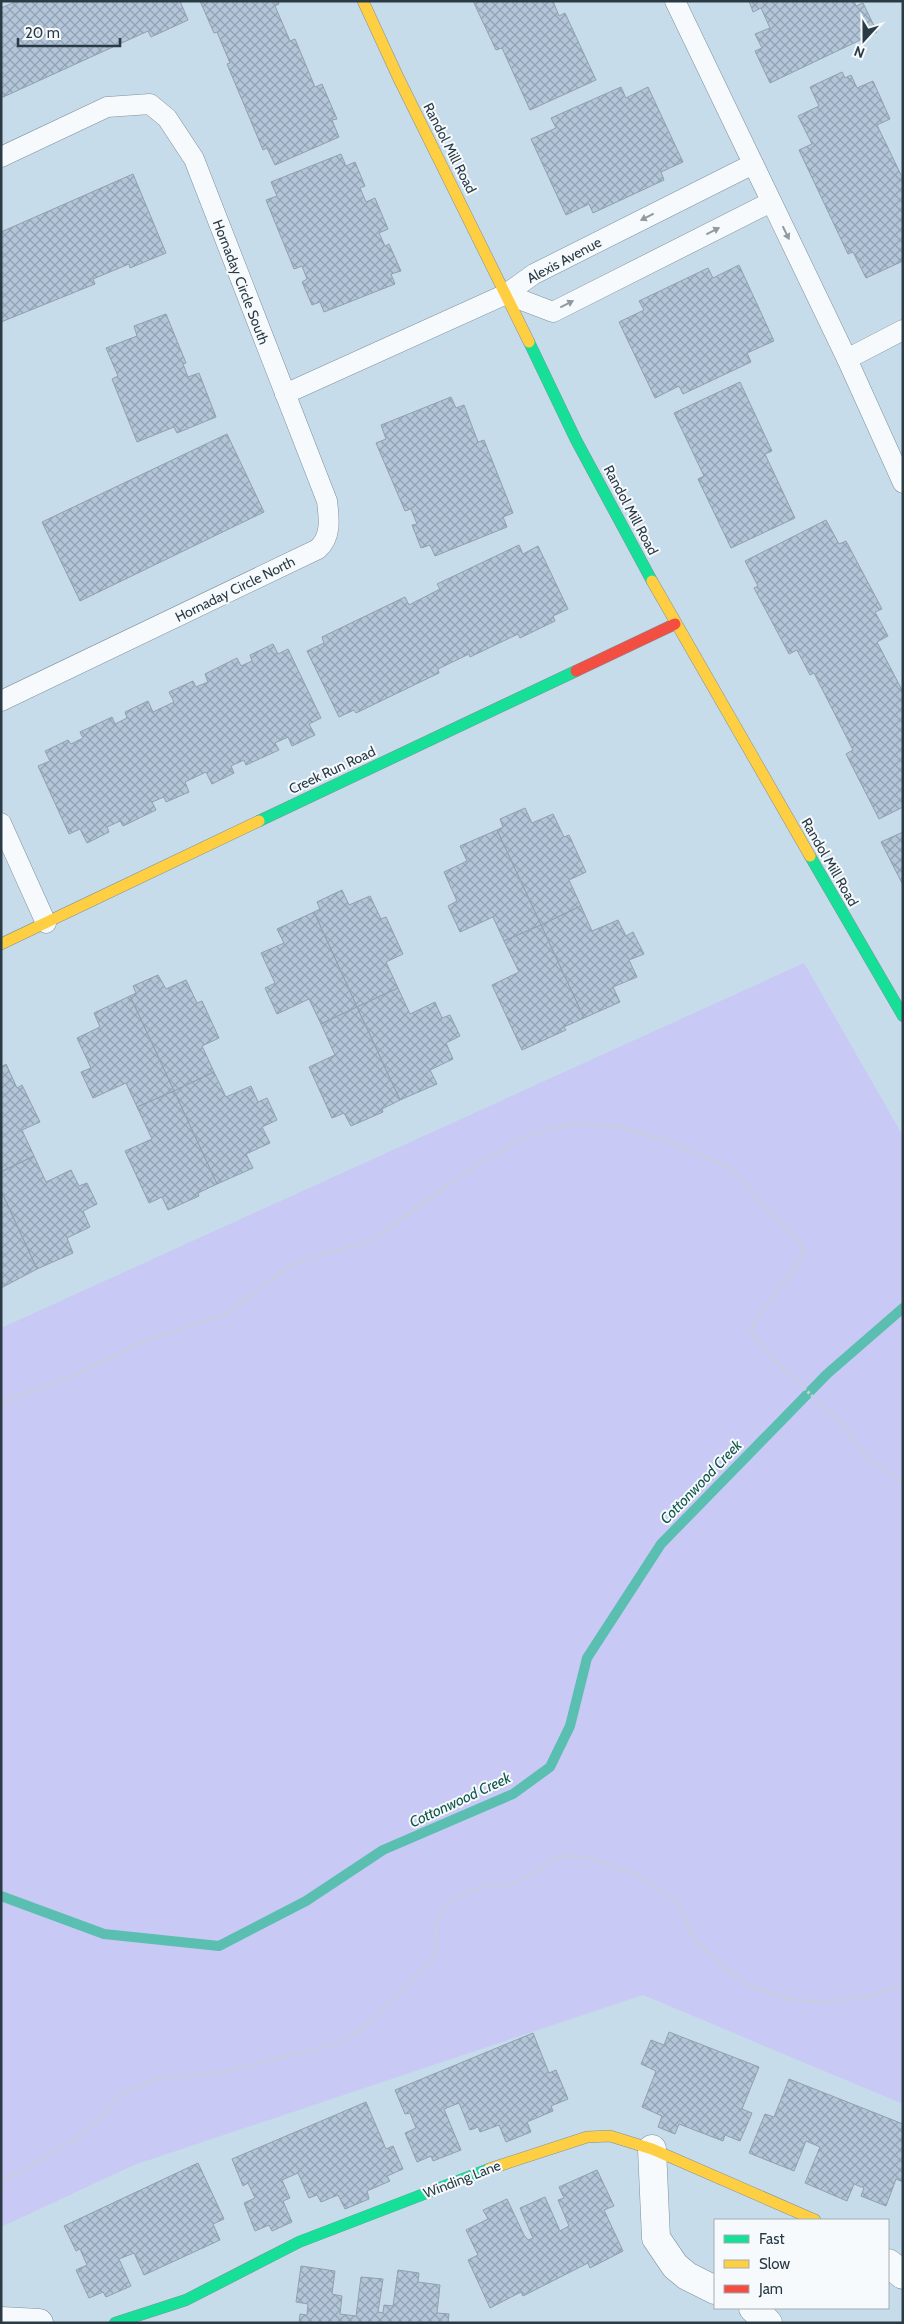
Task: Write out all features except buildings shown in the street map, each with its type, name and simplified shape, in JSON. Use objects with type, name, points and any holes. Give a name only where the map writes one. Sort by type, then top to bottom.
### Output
[{"type":"street","name":"Randol Mill Road","points":[[363,1],[398,77],[576,440],[675,624],[898,996],[903,1016]]},
{"type":"street","name":"Creek Run Road","points":[[1,944],[675,624]]},
{"type":"street","name":"Winding Lane","points":[[115,2323],[156,2308],[186,2300],[299,2242],[513,2160],[586,2137],[610,2136],[652,2149],[813,2219]]},
{"type":"street","points":[[652,2149],[656,2238],[675,2266],[686,2276],[714,2290]]},
{"type":"street","points":[[889,2264],[903,2275]]},
{"type":"street","points":[[754,2309],[768,2323]]},
{"type":"street","points":[[1,2321],[39,2323]]},
{"type":"lane","points":[[675,1],[802,264],[903,482]]},
{"type":"lane","name":"Hornaday Circle South","points":[[1,157],[107,107],[150,104],[167,118],[194,159],[285,394]]},
{"type":"lane","name":"Alexis Avenue","points":[[506,294],[534,274],[753,164]]},
{"type":"lane","name":"Alexis Avenue","points":[[506,294],[552,312],[771,202]]},
{"type":"lane","points":[[285,394],[506,294]]},
{"type":"lane","points":[[847,359],[903,330]]},
{"type":"lane","name":"Hornaday Circle North","points":[[1,700],[318,549],[326,541],[330,521],[327,501],[285,394]]},
{"type":"lane","points":[[1,823],[46,923]]},
{"type":"path","points":[[1,1402],[71,1377],[144,1341],[226,1314],[290,1265],[324,1253],[368,1242],[480,1163],[521,1138],[569,1124],[614,1126],[661,1139],[731,1168],[765,1208],[799,1240],[804,1254],[760,1313],[751,1332],[770,1356],[846,1428],[866,1457],[903,1482]]},
{"type":"path","points":[[1,2181],[45,2158],[81,2135],[105,2114],[120,2094],[156,2079],[218,2073],[337,2044],[365,2027],[434,1958],[438,1947],[436,1923],[449,1902],[466,1892],[492,1885],[509,1886],[539,1870],[558,1856],[587,1857],[638,1875],[677,1902],[696,1942],[722,1967],[750,1985],[788,1999],[822,2002],[868,1997],[903,1985]]},
{"type":"shaded area","points":[[804,963],[903,1136],[903,2104],[643,1995],[134,2165],[1,2227],[1,1328]]},
{"type":"waterway","name":"Cottonwood Creek","points":[[1,1896],[104,1934],[219,1946],[306,1901],[383,1850],[513,1794],[550,1767],[570,1726],[587,1658],[661,1544],[827,1374],[903,1308]]},
{"type":"traffic: fast","points":[[529,342],[576,440],[652,581]]},
{"type":"traffic: fast","points":[[259,821],[576,671]]},
{"type":"traffic: fast","points":[[810,856],[903,1016]]},
{"type":"traffic: fast","points":[[115,2323],[186,2300],[299,2242],[489,2169]]},
{"type":"traffic: slow","points":[[363,1],[398,77],[529,342]]},
{"type":"traffic: slow","points":[[652,581],[810,856]]},
{"type":"traffic: slow","points":[[1,944],[259,821]]},
{"type":"traffic: slow","points":[[489,2169],[587,2137],[610,2136],[652,2149],[813,2219]]},
{"type":"traffic: jam","points":[[576,671],[675,624]]}]
